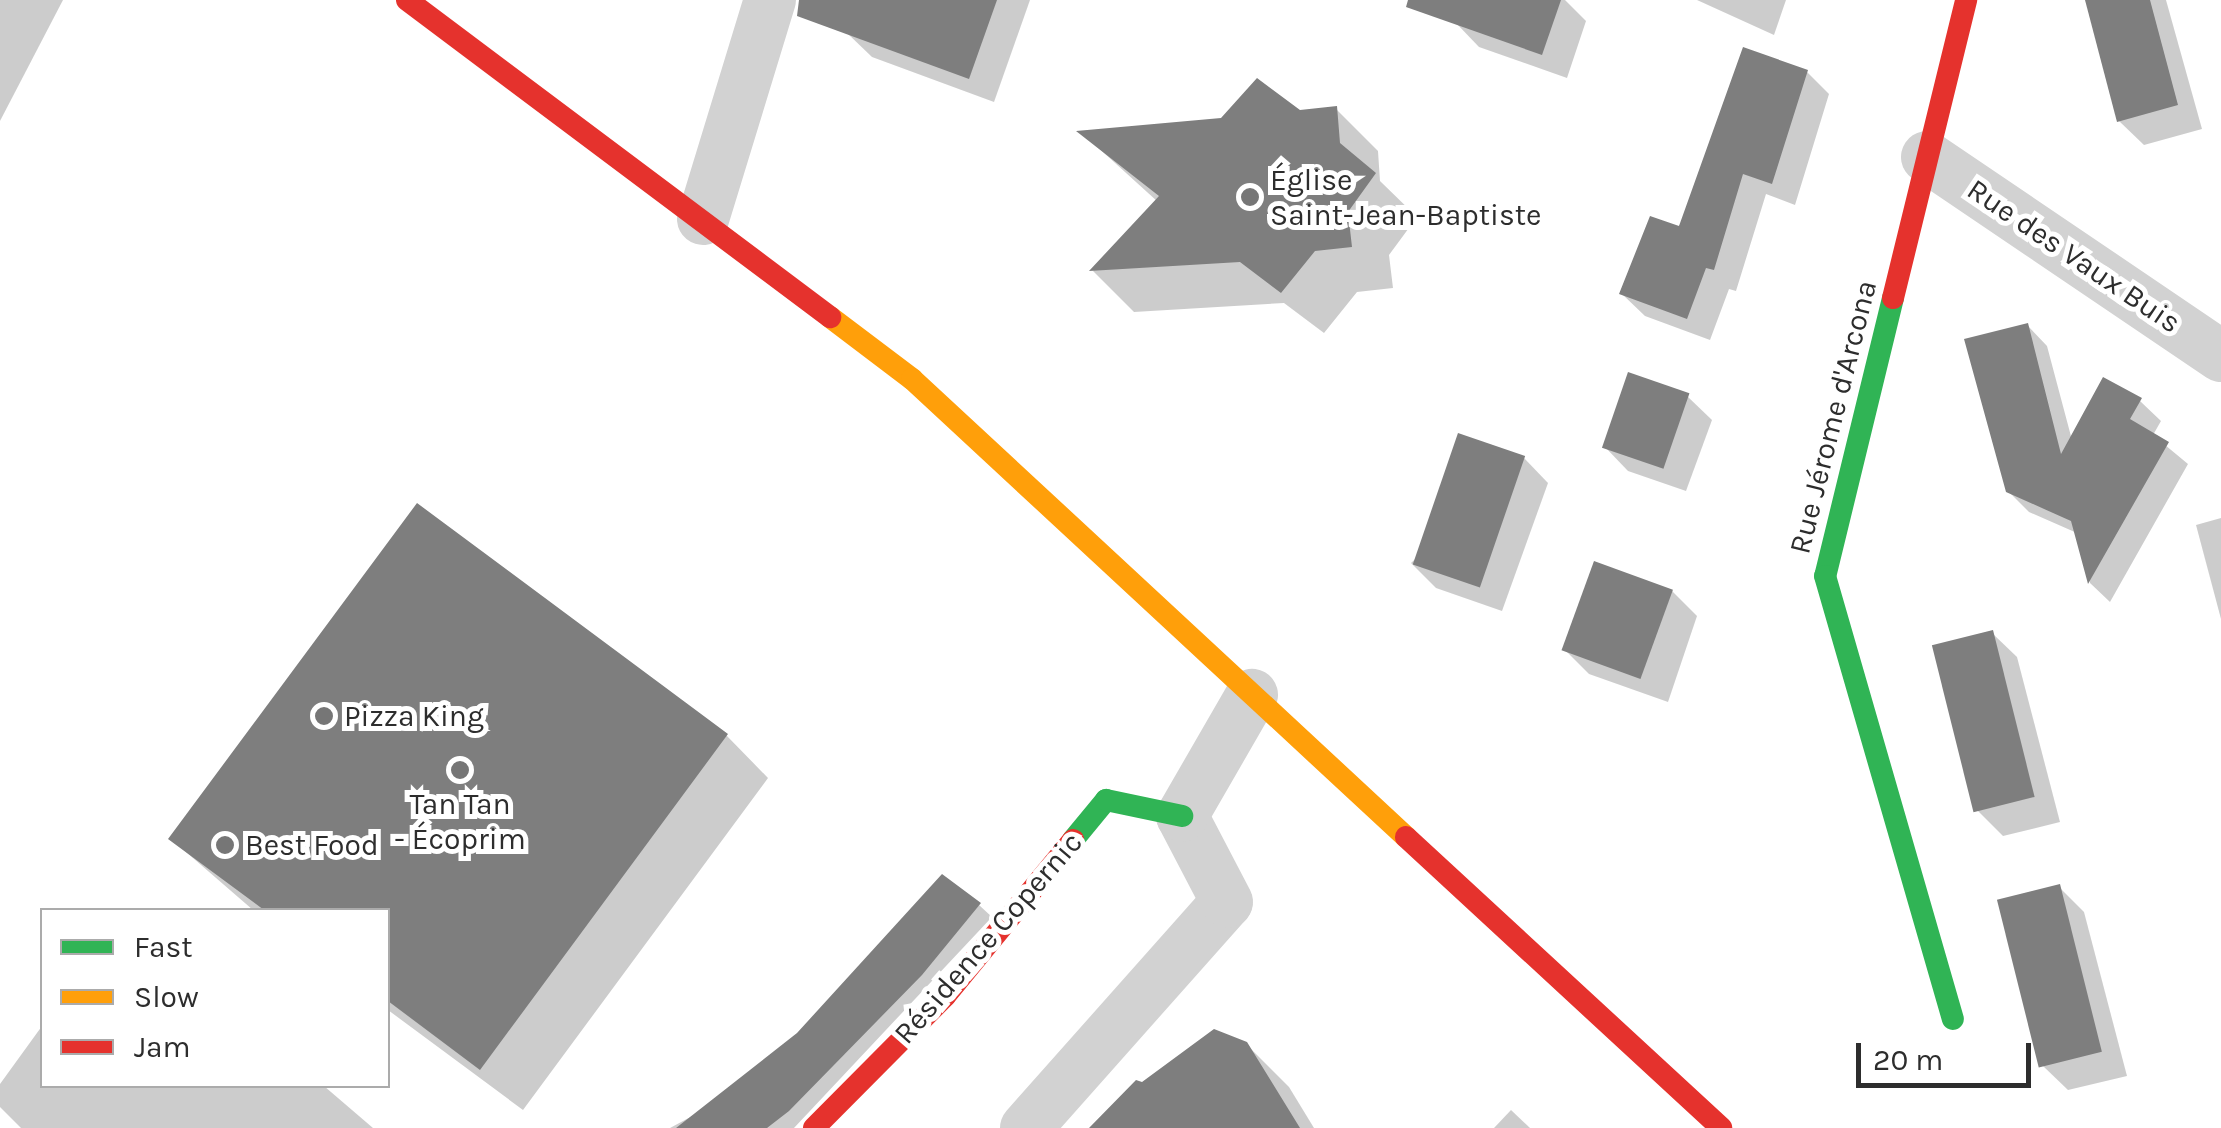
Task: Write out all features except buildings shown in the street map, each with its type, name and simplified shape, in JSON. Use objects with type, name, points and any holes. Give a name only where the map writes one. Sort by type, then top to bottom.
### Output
[{"type":"street","points":[[407,0],[704,219],[912,380],[1719,1127]]},
{"type":"street","points":[[704,219],[770,0]]},
{"type":"street","name":"Rue Jérome d'Arcona","points":[[1953,1018],[1825,576],[1966,0]]},
{"type":"street","name":"Rue des Vaux Buis","points":[[1927,156],[2221,356]]},
{"type":"street","points":[[1026,1128],[1227,902],[1182,816],[1252,695]]},
{"type":"street","name":"Résidence Copernic","points":[[814,1128],[946,996],[1106,800],[1182,816]]},
{"type":"traffic: fast","points":[[1893,298],[1825,576],[1953,1019]]},
{"type":"traffic: fast","points":[[1073,840],[1106,800],[1182,816]]},
{"type":"traffic: slow","points":[[830,317],[912,379],[1406,837]]},
{"type":"traffic: jam","points":[[407,0],[830,317]]},
{"type":"traffic: jam","points":[[1893,298],[1966,0]]},
{"type":"traffic: jam","points":[[1406,837],[1721,1128]]},
{"type":"traffic: jam","points":[[814,1128],[945,996],[1073,840]]},
{"type":"place","name":"Église Saint-Jean-Baptiste","points":[[1250,197]]},
{"type":"place","name":"Pizza King","points":[[324,716]]},
{"type":"place","name":"Tan Tan - Écoprim","points":[[460,770]]},
{"type":"place","name":"Best Food","points":[[225,845]]}]
